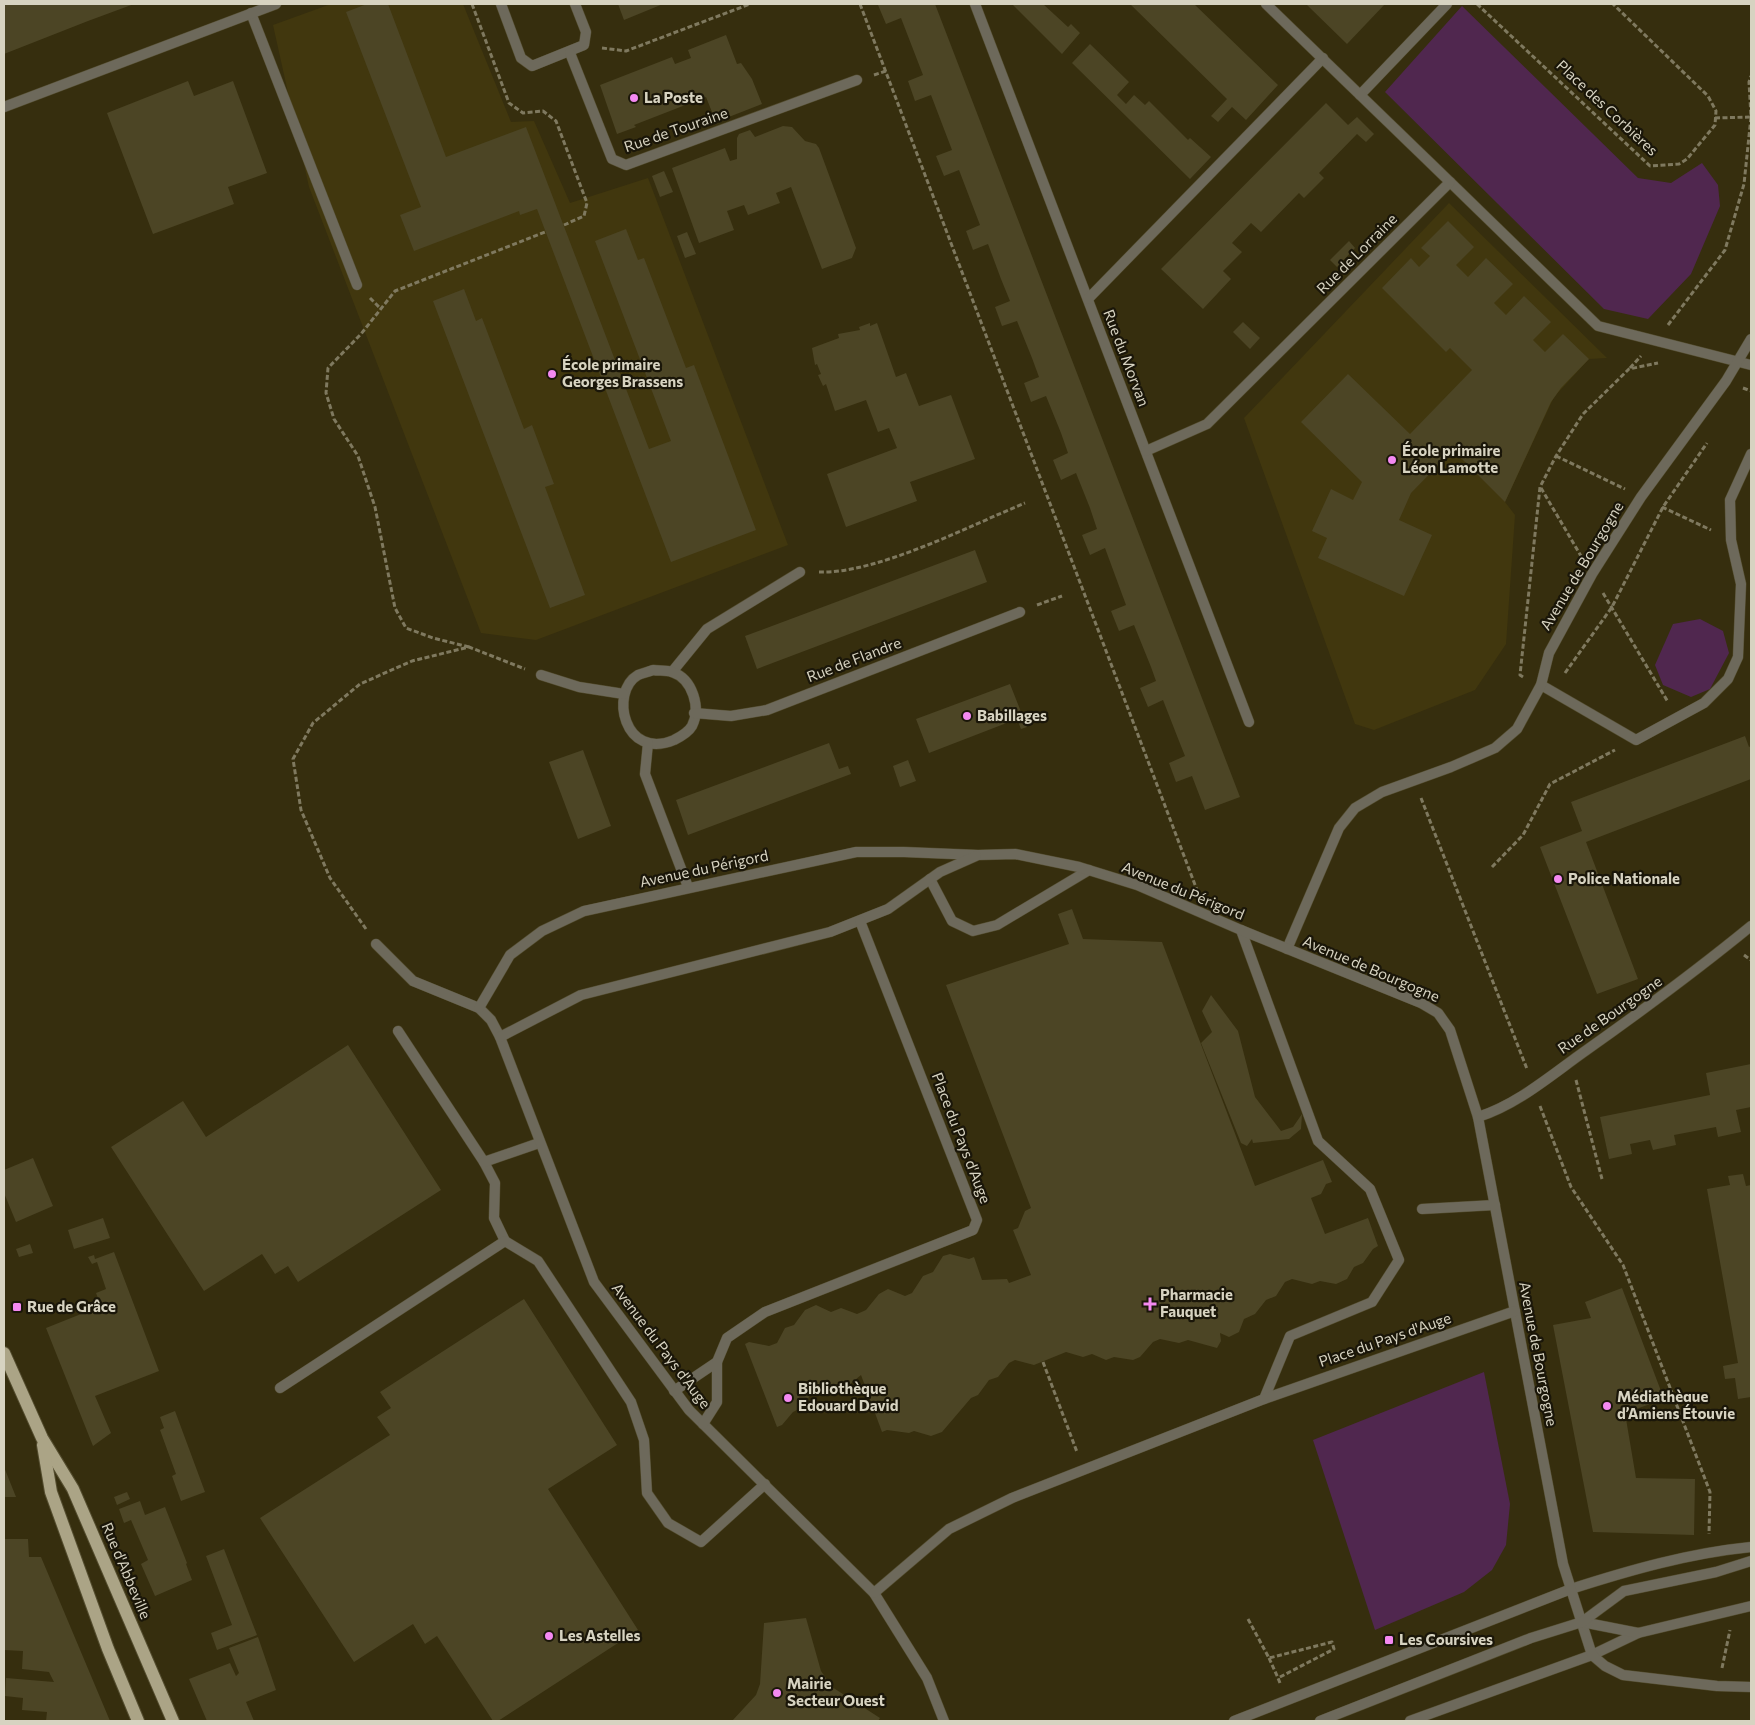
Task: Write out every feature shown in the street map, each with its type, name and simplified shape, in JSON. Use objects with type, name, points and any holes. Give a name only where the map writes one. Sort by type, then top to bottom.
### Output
[{"type":"main road","name":"Rue d'Abbeville","points":[[4,1356],[42,1438],[73,1488],[173,1721]]},
{"type":"main road","name":"Rue d'Abbeville","points":[[42,1438],[51,1492],[108,1649],[138,1721]]},
{"type":"street","points":[[4,107],[276,4]]},
{"type":"street","points":[[501,4],[521,58],[532,66],[584,45],[586,32],[575,4]]},
{"type":"street","name":"Rue du Morvan","points":[[975,4],[1249,722]]},
{"type":"street","points":[[1266,4],[1598,326],[1751,364]]},
{"type":"street","points":[[1360,95],[1447,4]]},
{"type":"street","points":[[251,13],[357,285]]},
{"type":"street","name":"Rue de Touraine","points":[[570,52],[612,160],[626,165],[857,80]]},
{"type":"street","points":[[1088,299],[1323,58]]},
{"type":"street","name":"Rue de Lorraine","points":[[1146,450],[1207,424],[1450,182]]},
{"type":"street","name":"Avenue de Bourgogne","points":[[1592,1655],[1560,1551],[1478,1117],[1450,1030],[1438,1013],[1420,1003],[1287,949],[1339,828],[1355,808],[1382,792],[1451,767],[1495,748],[1517,730],[1541,685],[1549,653],[1592,574],[1641,497],[1726,381],[1751,339]]},
{"type":"street","points":[[1541,685],[1636,740],[1678,719],[1704,702],[1728,679],[1738,657],[1741,584],[1731,540],[1730,500],[1751,454]]},
{"type":"street","points":[[672,672],[707,629],[800,572]]},
{"type":"street","name":"Rue de Flandre","points":[[694,713],[731,716],[767,710],[1020,612]]},
{"type":"street","points":[[653,670],[672,672],[684,680],[693,692],[696,704],[692,726],[682,736],[665,744],[648,743],[633,736],[627,724],[623,707],[624,694],[637,676],[653,670]]},
{"type":"street","points":[[541,675],[579,687],[624,694]]},
{"type":"street","points":[[648,743],[645,774],[688,887]]},
{"type":"street","name":"Avenue du Périgord","points":[[479,1008],[510,955],[542,931],[584,911],[856,852],[1015,854],[1089,870],[1136,885],[1287,949]]},
{"type":"street","name":"Avenue du Périgord","points":[[500,1037],[580,995],[830,932],[860,921],[888,909],[940,872],[978,855]]},
{"type":"street","points":[[930,879],[952,921],[973,931],[997,925],[1089,870]]},
{"type":"street","name":"Place du Pays d'Auge","points":[[703,1424],[717,1402],[717,1362],[727,1338],[764,1312],[973,1230],[978,1220],[860,921]]},
{"type":"street","name":"Rue de Bourgogne","points":[[1478,1117],[1500,1110],[1571,1061],[1675,987],[1751,926]]},
{"type":"street","points":[[1240,930],[1318,1141],[1370,1189],[1399,1260],[1372,1302],[1290,1336],[1264,1398]]},
{"type":"street","points":[[376,944],[413,981],[479,1008]]},
{"type":"street","name":"Avenue du Pays d'Auge","points":[[479,1008],[491,1020],[500,1037],[539,1143],[594,1282],[689,1410],[874,1594],[927,1678],[944,1721]]},
{"type":"street","points":[[398,1031],[484,1162],[495,1184],[494,1218],[505,1241],[538,1262],[631,1402],[644,1440],[647,1493],[668,1523],[701,1542],[765,1484]]},
{"type":"street","points":[[484,1162],[539,1143]]},
{"type":"street","points":[[1422,1209],[1495,1204]]},
{"type":"street","points":[[280,1388],[505,1241]]},
{"type":"street","name":"Place du Pays d'Auge","points":[[874,1594],[949,1528],[1012,1498],[1264,1398],[1515,1311]]},
{"type":"street","points":[[674,1390],[717,1362]]},
{"type":"street","points":[[1234,1721],[1571,1590],[1619,1574],[1709,1552],[1751,1547]]},
{"type":"street","points":[[1320,1721],[1530,1638],[1582,1622],[1624,1591],[1716,1572],[1751,1561]]},
{"type":"street","points":[[1410,1721],[1592,1655],[1638,1633],[1751,1606]]},
{"type":"street","points":[[1582,1622],[1638,1633]]},
{"type":"street","points":[[1592,1655],[1605,1666],[1623,1674],[1717,1686],[1751,1687]]},
{"type":"path","points":[[472,4],[510,103],[523,113],[543,112],[556,120],[586,203],[584,216],[564,225]]},
{"type":"path","points":[[584,45],[626,51],[750,4]]},
{"type":"path","points":[[860,4],[1198,888],[1195,910]]},
{"type":"path","name":"Place des Corbières","points":[[1477,4],[1650,166],[1670,166],[1686,159],[1715,125],[1715,118]]},
{"type":"path","points":[[1613,4],[1708,96],[1716,110],[1715,118],[1751,117]]},
{"type":"path","points":[[1710,437],[1701,454],[1662,507],[1612,607],[1566,673],[1541,685],[1520,676],[1540,488],[1556,456],[1583,414],[1656,341],[1725,250],[1744,184],[1751,117],[1749,82],[1751,76]]},
{"type":"path","points":[[541,675],[469,647],[433,638],[406,628],[395,608],[375,507],[358,456],[334,419],[326,393],[328,368],[361,334],[395,291],[545,232]]},
{"type":"path","points":[[1630,369],[1661,364]]},
{"type":"path","points":[[1726,381],[1751,391]]},
{"type":"path","points":[[1540,488],[1678,719]]},
{"type":"path","points":[[800,572],[834,573],[890,559],[1025,503]]},
{"type":"path","points":[[1020,612],[1062,596]]},
{"type":"path","points":[[376,944],[330,878],[300,810],[293,759],[313,723],[360,684],[412,660],[469,647]]},
{"type":"path","points":[[1492,867],[1523,835],[1550,784],[1577,768],[1636,740]]},
{"type":"path","points":[[1414,779],[1571,1187],[1622,1265],[1710,1492],[1709,1552]]},
{"type":"path","points":[[1571,1061],[1602,1179]]},
{"type":"path","points":[[1043,1362],[1083,1469]]},
{"type":"path","points":[[1717,1686],[1730,1634],[1727,1611]]},
{"type":"path","points":[[1248,1619],[1288,1699]]},
{"type":"path","points":[[1269,1658],[1332,1642],[1334,1648],[1278,1678]]},
{"type":"shaded area","name":"École primaire Georges Brassens","points":[[331,4],[463,4],[511,122],[534,121],[570,203],[648,178],[788,545],[536,640],[481,633],[309,187],[273,25]]},
{"type":"shaded area","points":[[1462,6],[1638,178],[1671,183],[1702,163],[1718,185],[1720,206],[1691,274],[1648,319],[1604,309],[1385,92]]},
{"type":"shaded area","name":"École primaire Léon Lamotte","points":[[1449,203],[1607,358],[1589,359],[1554,397],[1505,502],[1515,515],[1506,644],[1475,690],[1374,730],[1355,724],[1244,418]]},
{"type":"shaded area","points":[[1700,619],[1723,631],[1729,653],[1710,689],[1691,697],[1663,685],[1655,665],[1673,624]]},
{"type":"shaded area","points":[[1484,1372],[1510,1504],[1506,1545],[1492,1570],[1464,1592],[1375,1630],[1313,1440]]},
{"type":"building","points":[[134,4],[88,21],[4,54],[4,5]]},
{"type":"building","points":[[367,4],[388,4],[446,157],[526,127],[649,449],[671,441],[595,241],[626,229],[638,260],[644,258],[686,368],[694,365],[756,530],[671,562],[537,209],[520,215],[519,211],[414,251],[400,215],[421,207],[346,12]]},
{"type":"building","points":[[618,4],[663,4],[624,20]]},
{"type":"building","points":[[935,4],[1240,797],[1205,810],[1192,776],[1176,782],[1169,763],[1185,756],[1163,700],[1148,707],[1140,688],[1156,681],[1151,667],[1134,625],[1119,631],[1111,611],[1126,605],[1105,548],[1090,555],[1082,535],[1097,529],[1090,508],[1076,473],[1061,480],[1053,460],[1068,453],[1061,433],[1046,396],[1031,402],[1024,383],[1039,377],[1032,358],[1017,321],[1002,326],[995,307],[1010,301],[988,244],[973,250],[966,231],[980,225],[959,170],[944,176],[936,156],[952,150],[931,95],[915,101],[908,81],[923,75],[901,18],[886,24],[878,5]]},
{"type":"building","points":[[1014,4],[1043,4],[1068,27],[1071,24],[1080,33],[1062,54]]},
{"type":"building","points":[[1130,4],[1194,4],[1278,85],[1246,120],[1232,107],[1218,122],[1211,116],[1227,99]]},
{"type":"building","points":[[1306,4],[1385,4],[1347,44]]},
{"type":"building","points":[[726,35],[737,64],[741,63],[752,79],[762,104],[716,122],[706,97],[634,125],[636,127],[617,134],[600,85],[672,57],[675,64],[691,58],[688,50]]},
{"type":"building","points":[[1090,44],[1129,82],[1117,95],[1126,104],[1134,95],[1145,105],[1149,101],[1188,140],[1190,138],[1211,157],[1190,179],[1072,63]]},
{"type":"building","points":[[188,81],[194,96],[233,81],[267,173],[228,187],[234,204],[153,234],[107,113]]},
{"type":"building","points":[[1326,103],[1348,125],[1357,117],[1374,134],[1366,142],[1357,134],[1319,173],[1324,178],[1304,198],[1299,193],[1261,232],[1251,223],[1232,243],[1242,252],[1223,271],[1231,279],[1203,309],[1161,269]]},
{"type":"building","points":[[783,126],[792,127],[805,141],[816,144],[819,148],[856,248],[852,258],[822,269],[791,187],[776,193],[780,203],[748,215],[744,205],[727,211],[734,230],[699,243],[672,168],[725,148],[730,161],[737,159],[737,138],[739,134],[750,130],[755,137]]},
{"type":"building","points":[[664,171],[673,192],[660,197],[652,176]]},
{"type":"building","points":[[1448,221],[1474,247],[1456,265],[1468,277],[1486,258],[1513,284],[1494,303],[1506,315],[1524,296],[1551,322],[1533,340],[1545,352],[1563,334],[1589,359],[1561,388],[1551,402],[1505,502],[1453,450],[1411,493],[1399,520],[1432,535],[1404,596],[1318,558],[1327,538],[1312,531],[1331,489],[1353,500],[1362,482],[1301,422],[1348,374],[1410,434],[1472,370],[1450,348],[1446,352],[1382,288],[1411,258],[1419,267],[1430,256],[1421,248]]},
{"type":"building","points":[[687,232],[696,254],[685,258],[677,236]]},
{"type":"building","points":[[1349,241],[1355,248],[1337,267],[1330,260]]},
{"type":"building","points":[[464,289],[476,321],[482,318],[524,429],[532,425],[554,484],[545,487],[585,595],[550,608],[433,301]]},
{"type":"building","points":[[1243,322],[1260,338],[1250,349],[1233,332]]},
{"type":"building","points":[[870,323],[870,326],[877,323],[896,377],[906,373],[919,406],[951,395],[975,459],[910,482],[917,501],[846,527],[827,474],[897,448],[889,428],[878,432],[866,400],[835,411],[826,384],[823,386],[818,375],[821,374],[817,364],[815,365],[812,348],[839,338],[838,334],[860,330],[859,327]]},
{"type":"building","points":[[975,550],[987,582],[757,669],[745,636]]},
{"type":"building","points":[[1010,684],[1027,727],[1021,729],[1017,719],[929,753],[916,719]]},
{"type":"building","points":[[1745,736],[1749,747],[1751,746],[1751,779],[1586,842],[1638,979],[1597,994],[1540,847],[1582,831],[1571,802]]},
{"type":"building","points":[[829,743],[839,769],[848,766],[851,774],[688,835],[676,800]]},
{"type":"building","points":[[583,750],[611,826],[578,839],[549,762]]},
{"type":"building","points":[[908,760],[916,781],[900,787],[893,766]]},
{"type":"building","points":[[1072,909],[1083,939],[1162,942],[1255,1186],[1323,1160],[1332,1182],[1326,1184],[1321,1194],[1311,1198],[1325,1234],[1368,1218],[1378,1246],[1373,1249],[1363,1263],[1354,1267],[1347,1279],[1336,1284],[1320,1281],[1312,1284],[1292,1279],[1285,1282],[1276,1296],[1266,1300],[1255,1314],[1244,1319],[1239,1332],[1229,1337],[1220,1333],[1221,1341],[1217,1348],[1188,1340],[1179,1343],[1160,1339],[1153,1342],[1140,1357],[1133,1360],[1114,1357],[1106,1360],[1092,1354],[1083,1357],[1066,1352],[1034,1365],[1015,1360],[1009,1363],[998,1377],[989,1380],[978,1395],[971,1398],[942,1432],[931,1436],[914,1431],[909,1433],[887,1430],[882,1432],[861,1375],[836,1396],[818,1390],[812,1393],[801,1408],[793,1412],[782,1425],[777,1427],[745,1344],[749,1342],[769,1346],[777,1343],[785,1328],[794,1325],[805,1310],[816,1305],[831,1312],[841,1308],[857,1314],[866,1310],[879,1294],[888,1289],[905,1296],[912,1293],[923,1276],[933,1272],[943,1256],[950,1254],[969,1259],[974,1257],[982,1280],[1007,1279],[1009,1283],[1031,1275],[1013,1230],[1018,1228],[1025,1211],[1031,1208],[946,985],[1069,944],[1058,914]]},
{"type":"building","points":[[1211,995],[1238,1031],[1255,1097],[1281,1131],[1293,1127],[1302,1114],[1301,1129],[1289,1139],[1253,1143],[1252,1139],[1247,1146],[1241,1143],[1201,1043],[1212,1032],[1202,1011]]},
{"type":"building","points":[[348,1045],[441,1190],[298,1282],[288,1266],[275,1274],[262,1254],[204,1291],[111,1147],[183,1101],[206,1137]]},
{"type":"building","points":[[1751,1064],[1751,1107],[1736,1110],[1741,1132],[1718,1137],[1716,1127],[1674,1135],[1676,1145],[1653,1150],[1650,1140],[1630,1144],[1632,1154],[1609,1159],[1600,1117],[1710,1095],[1706,1073]]},
{"type":"building","points":[[33,1158],[53,1206],[16,1222],[4,1193],[4,1170]]},
{"type":"building","points":[[1743,1174],[1746,1186],[1751,1185],[1751,1397],[1738,1399],[1735,1378],[1725,1379],[1723,1366],[1738,1363],[1707,1189],[1730,1185],[1728,1176]]},
{"type":"building","points":[[103,1218],[110,1238],[74,1249],[68,1230]]},
{"type":"building","points":[[30,1244],[33,1253],[19,1257],[16,1249]]},
{"type":"building","points":[[114,1252],[159,1371],[95,1396],[111,1433],[93,1446],[46,1328],[101,1306],[96,1293],[106,1289],[97,1262],[92,1264],[88,1257],[94,1255],[95,1259]]},
{"type":"building","name":"Médiathèque d’Amiens Étouvie","points":[[1622,1288],[1664,1399],[1625,1413],[1636,1478],[1695,1479],[1694,1535],[1593,1532],[1553,1325],[1591,1318],[1585,1302]]},
{"type":"building","points":[[524,1299],[617,1445],[548,1489],[638,1630],[498,1721],[493,1721],[437,1636],[425,1644],[413,1624],[354,1662],[260,1518],[390,1435],[377,1417],[391,1408],[380,1392]]},
{"type":"building","points":[[175,1411],[205,1492],[181,1501],[172,1476],[176,1474],[160,1430],[164,1428],[160,1417]]},
{"type":"building","points":[[4,1467],[16,1497],[4,1497]]},
{"type":"building","points":[[127,1492],[130,1499],[117,1505],[114,1497]]},
{"type":"building","points":[[140,1501],[145,1515],[165,1507],[192,1580],[155,1596],[141,1564],[148,1560],[131,1520],[124,1523],[119,1509]]},
{"type":"building","points":[[4,1539],[28,1539],[29,1557],[41,1557],[110,1721],[46,1721],[47,1712],[22,1710],[23,1698],[5,1696],[6,1678],[54,1682],[49,1672],[22,1669],[23,1651],[4,1650]]},
{"type":"building","points":[[224,1549],[257,1635],[217,1650],[211,1633],[232,1625],[206,1556]]},
{"type":"building","points":[[806,1618],[821,1671],[832,1687],[880,1718],[878,1721],[732,1721],[756,1695],[760,1684],[764,1623]]},
{"type":"building","points":[[258,1637],[276,1690],[246,1702],[254,1721],[207,1721],[189,1679],[230,1663],[236,1676],[239,1673],[229,1648]]},
{"type":"place","name":"La Poste","points":[[634,98]]},
{"type":"place","name":"École primaire Georges Brassens","points":[[552,374]]},
{"type":"place","name":"École primaire Léon Lamotte","points":[[1392,460]]},
{"type":"place","name":"Babillages","points":[[967,716]]},
{"type":"place","name":"Police Nationale","points":[[1558,879]]},
{"type":"place","name":"Pharmacie Fauquet","points":[[1150,1304]]},
{"type":"place","name":"Rue de Grâce","points":[[17,1307]]},
{"type":"place","name":"Bibliothèque Edouard David","points":[[788,1398]]},
{"type":"place","name":"Médiathèque d’Amiens Étouvie","points":[[1607,1406]]},
{"type":"place","name":"Les Astelles","points":[[549,1636]]},
{"type":"place","name":"Les Coursives","points":[[1389,1640]]},
{"type":"place","name":"Mairie Secteur Ouest","points":[[777,1693]]}]
